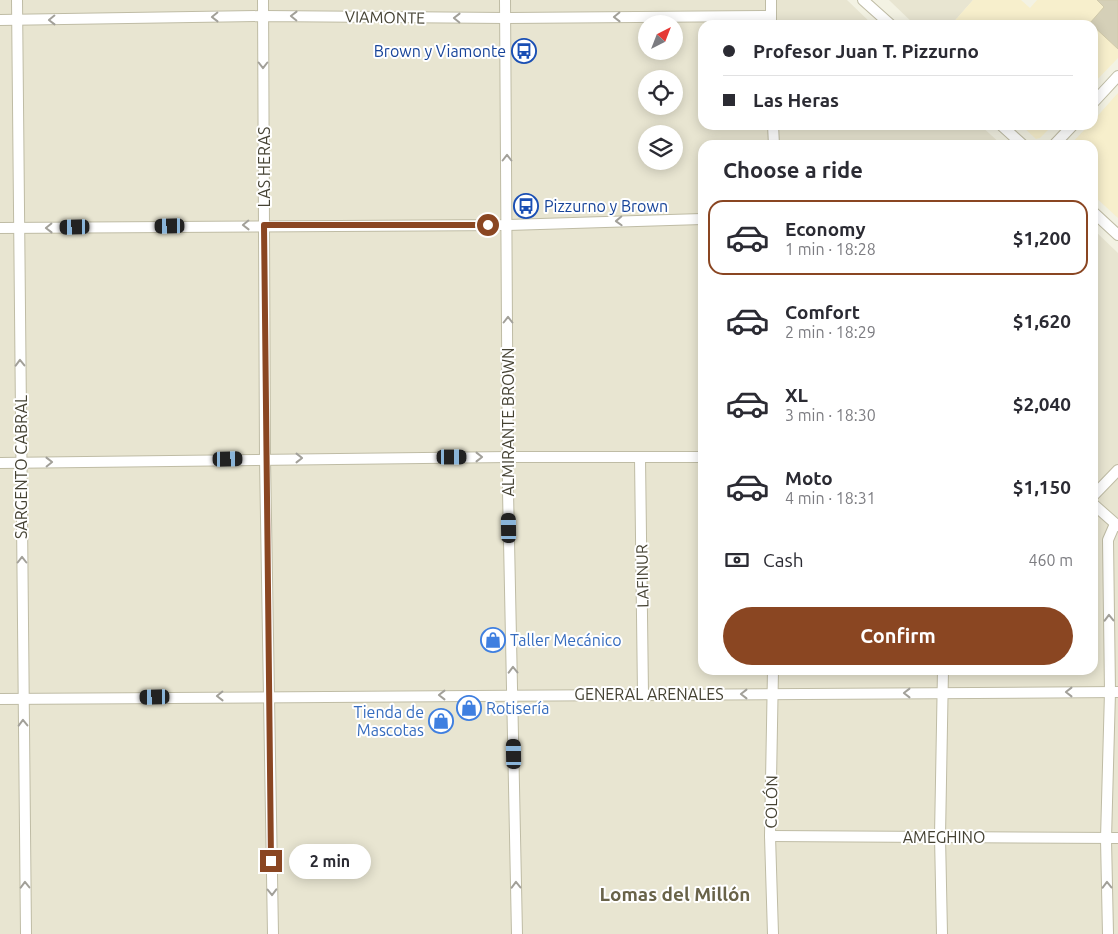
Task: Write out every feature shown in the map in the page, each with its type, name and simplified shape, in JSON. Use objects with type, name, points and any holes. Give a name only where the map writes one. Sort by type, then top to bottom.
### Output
[{"type":"street","name":"SARGENTO CABRAL","points":[[17,0],[22,698],[26,934]]},
{"type":"street","name":"LAS HERAS","points":[[263,0],[265,459],[272,934]]},
{"type":"street","name":"ALMIRANTE BROWN","points":[[505,0],[508,457],[517,934]]},
{"type":"street","points":[[771,0],[771,20]]},
{"type":"street","points":[[864,0],[886,20]]},
{"type":"street","name":"VIAMONTE","points":[[0,20],[263,16],[771,20]]},
{"type":"street","points":[[1098,98],[1118,76]]},
{"type":"street","points":[[1006,130],[1018,140]]},
{"type":"street","points":[[1059,140],[1068,130]]},
{"type":"street","points":[[1098,216],[1118,235]]},
{"type":"street","points":[[0,228],[507,225],[698,219]]},
{"type":"street","points":[[0,462],[698,457]]},
{"type":"street","name":"LAFINUR","points":[[640,458],[643,694]]},
{"type":"street","points":[[1098,491],[1118,470]]},
{"type":"street","points":[[1098,508],[1117,525],[1108,540],[1114,692],[1106,839],[1108,934]]},
{"type":"street","name":"COLÓN","points":[[773,675],[770,836],[773,934]]},
{"type":"street","points":[[942,934],[940,836],[944,675]]},
{"type":"street","name":"GENERAL ARENALES","points":[[0,699],[269,695],[1114,692]]},
{"type":"street","name":"AMEGHINO","points":[[770,836],[1118,838]]},
{"type":"shaded area","points":[[0,0],[847,0],[868,20],[698,20],[698,130],[986,130],[996,140],[698,140],[698,675],[1098,675],[1098,234],[1118,253],[1118,934],[0,934]]},
{"type":"shaded area","points":[[889,0],[973,0],[955,20],[910,20]]},
{"type":"shaded area","points":[[973,0],[1021,0],[1030,8],[1037,0],[1118,0],[1118,58],[1098,79],[1098,20],[955,20]]},
{"type":"shaded area","points":[[1118,93],[1118,218],[1098,200],[1098,140],[1075,140],[1084,130],[1098,130],[1098,115]]},
{"type":"shaded area","points":[[1026,130],[1048,130],[1040,138],[1036,139]]},
{"type":"building","points":[[1097,0],[1118,0],[1118,49],[1098,30],[1098,20],[1093,20],[1104,7]]},
{"type":"building","name":"Tienda de Mascotas","points":[[434,711],[448,711],[447,732],[434,732]]},
{"type":"place","name":"Brown y Viamonte","points":[[524,51]]},
{"type":"place","name":"Pizzurno y Brown","points":[[526,206]]},
{"type":"place","name":"Taller Mecánico","points":[[493,640]]},
{"type":"place","name":"Rotisería","points":[[469,708]]},
{"type":"place","name":"Tienda de Mascotas","points":[[441,721]]},
{"type":"district","name":"Lomas del Millón","points":[[675,894]]},
{"type":"route","points":[[271,861],[265,459],[264,225],[488,225]]}]
